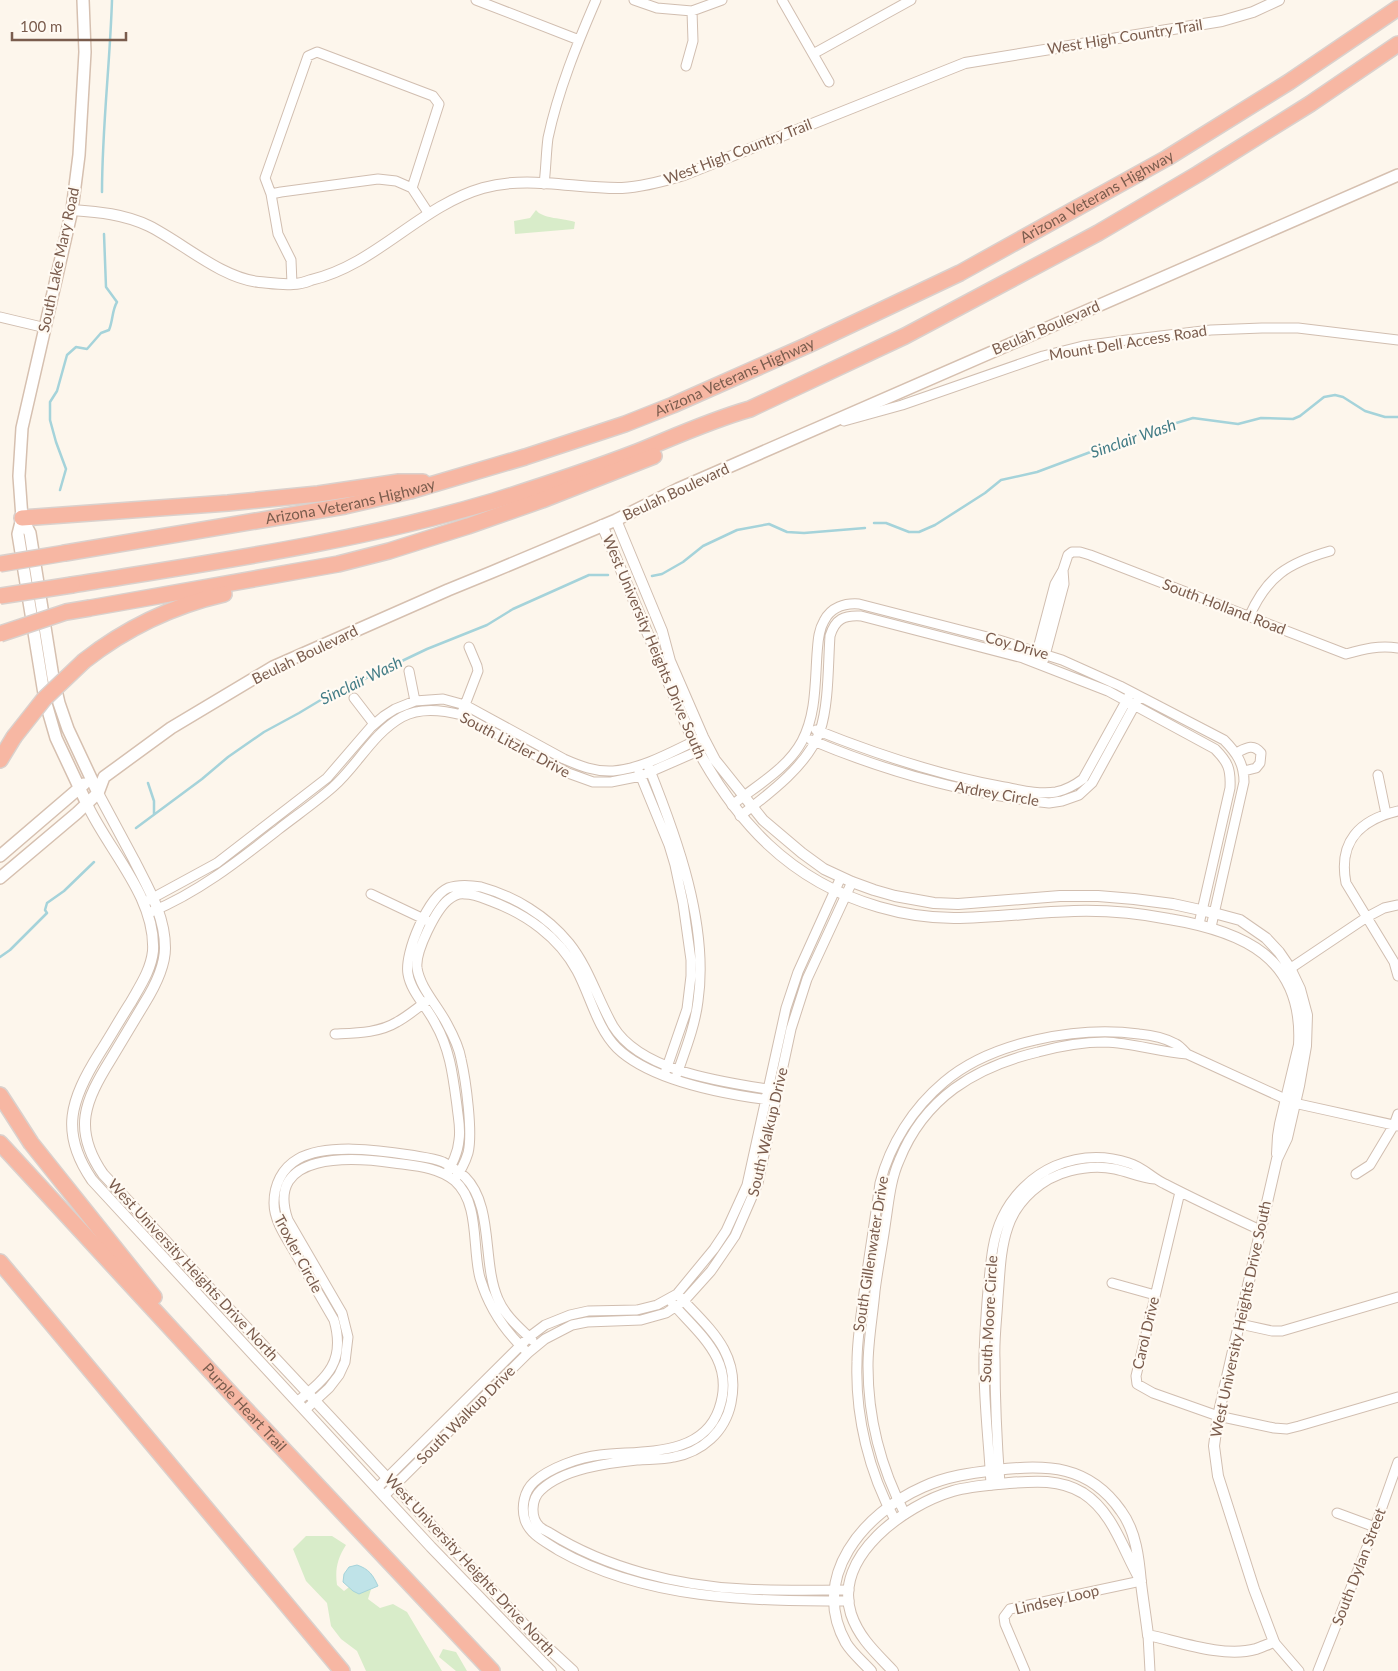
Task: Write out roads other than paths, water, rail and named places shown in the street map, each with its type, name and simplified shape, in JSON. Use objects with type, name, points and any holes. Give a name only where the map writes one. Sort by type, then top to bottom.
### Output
[{"type":"highway","name":"Arizona Veterans Highway","points":[[0,564],[345,506],[410,491],[525,457],[625,424],[673,405],[808,345],[960,273],[1167,158],[1289,82],[1398,8]]},
{"type":"highway","name":"Arizona Veterans Highway","points":[[0,596],[307,546],[447,514],[557,481],[723,417],[750,409],[904,336],[1098,233],[1198,174],[1310,104],[1398,44]]},
{"type":"highway","points":[[0,634],[66,612],[288,574],[389,551],[542,500],[626,467],[716,429],[750,409]]},
{"type":"highway","points":[[22,518],[267,499],[399,482],[439,482]]},
{"type":"highway","points":[[0,760],[14,737],[44,699],[84,661],[109,642],[162,614],[202,599],[273,582],[288,574]]},
{"type":"highway","points":[[0,1095],[31,1143],[236,1400]]},
{"type":"highway","name":"Purple Heart Trail","points":[[0,1143],[236,1400],[492,1671]]},
{"type":"highway","points":[[0,1262],[342,1671]]},
{"type":"main road","name":"South Lake Mary Road","points":[[83,0],[86,52],[83,108],[72,210],[22,428],[19,476],[22,518],[18,534],[45,700],[56,738],[87,804]]},
{"type":"main road","name":"Beulah Boulevard","points":[[104,777],[171,728],[273,667],[448,590],[616,520],[678,489],[1398,175]]},
{"type":"main road","name":"South Lake Mary Road","points":[[22,518],[30,533],[53,677],[59,703],[68,729],[98,793]]},
{"type":"main road","points":[[0,856],[91,778],[104,777],[98,793],[87,804],[0,878]]},
{"type":"street","points":[[476,0],[579,40]]},
{"type":"street","points":[[544,184],[548,138],[558,101],[579,40],[596,0]]},
{"type":"street","points":[[634,0],[657,8],[692,11],[722,0]]},
{"type":"street","points":[[782,0],[829,82]]},
{"type":"street","points":[[813,54],[910,0]]},
{"type":"street","name":"West High Country Trail","points":[[72,210],[110,213],[128,217],[150,227],[226,272],[257,282],[292,284],[327,277],[358,261],[454,199],[484,187],[513,182],[622,188],[656,184],[684,175],[965,63],[1222,22],[1253,12],[1279,0]]},
{"type":"street","points":[[686,66],[693,41],[692,11]]},
{"type":"street","points":[[292,284],[291,260],[278,234],[271,194],[265,178],[308,56],[317,52],[433,96],[439,104],[412,188]]},
{"type":"street","points":[[271,194],[378,179],[396,181],[412,188],[429,214]]},
{"type":"street","points":[[0,317],[46,328]]},
{"type":"street","name":"Mount Dell Access Road","points":[[810,432],[902,405],[1043,356],[1084,346],[1211,330],[1262,328],[1317,330],[1398,340]]},
{"type":"street","name":"West University Heights Drive South","points":[[616,520],[662,631],[670,661],[703,737],[703,749],[710,774],[740,816],[781,857],[835,890],[891,910],[940,918],[1075,910],[1146,915],[1199,924],[1229,933],[1250,943],[1286,971]]},
{"type":"street","name":"West University Heights Drive South","points":[[602,525],[692,742],[715,760],[763,820],[824,869],[852,882],[895,896],[934,903],[958,904],[1060,896],[1098,896],[1134,899],[1214,912],[1240,920],[1266,938],[1279,952],[1286,971],[1304,1002],[1308,1031],[1299,1086],[1290,1101],[1286,1138],[1277,1159],[1218,1416],[1214,1461],[1254,1589],[1274,1642],[1299,1671]]},
{"type":"street","points":[[1249,617],[1260,595],[1274,578],[1288,567],[1308,557],[1330,550]]},
{"type":"street","name":"South Holland Road","points":[[1038,663],[1042,652],[1055,584],[1063,570],[1068,555],[1072,552],[1080,552],[1346,654],[1387,646],[1398,648]]},
{"type":"street","name":"Coy Drive","points":[[827,616],[830,612],[844,604],[859,604],[1042,652],[1099,675],[1224,740],[1241,761],[1244,771],[1243,791],[1211,927]]},
{"type":"street","name":"Coy Drive","points":[[836,621],[851,615],[861,616],[1038,663],[1130,703],[1215,749],[1226,759],[1228,766],[1230,780],[1228,802],[1199,924]]},
{"type":"street","points":[[732,805],[782,767],[792,756],[804,737],[812,712],[819,635],[827,616],[836,621],[830,636],[823,718],[820,732],[804,760],[740,816]]},
{"type":"street","points":[[462,715],[478,671],[469,647]]},
{"type":"street","points":[[409,671],[415,701]]},
{"type":"street","name":"Ardrey Circle","points":[[808,728],[942,774],[1020,790],[1047,793],[1057,792],[1083,779],[1135,694]]},
{"type":"street","points":[[354,698],[374,724]]},
{"type":"street","name":"South Litzler Drive","points":[[143,903],[217,864],[327,778],[374,724],[394,709],[415,701],[443,699],[465,705],[579,766],[603,771],[613,771],[647,762],[703,737]]},
{"type":"street","name":"Ardrey Circle","points":[[804,737],[882,767],[924,779],[968,790],[1049,803],[1079,795],[1092,784],[1130,703]]},
{"type":"street","name":"South Litzler Drive","points":[[146,914],[224,872],[334,786],[385,729],[403,716],[431,710],[447,711],[462,715],[579,778],[593,782],[611,782],[641,776],[703,749]]},
{"type":"street","points":[[1236,753],[1253,747],[1261,753],[1260,763],[1256,768],[1244,771]]},
{"type":"street","points":[[647,762],[682,858],[701,960],[698,1003],[675,1079]]},
{"type":"street","points":[[636,765],[675,865],[683,903],[691,960],[687,1009],[664,1075]]},
{"type":"street","points":[[1378,775],[1386,814]]},
{"type":"street","name":"West University Heights Drive North","points":[[98,793],[154,898],[163,926],[165,949],[161,971],[154,988],[89,1097],[85,1126],[87,1143],[94,1160],[103,1174],[534,1635],[573,1671]]},
{"type":"street","name":"West University Heights Drive North","points":[[87,804],[93,818],[124,865],[143,903],[152,929],[153,950],[151,964],[144,980],[78,1092],[72,1124],[76,1151],[92,1180],[384,1496],[551,1671]]},
{"type":"street","points":[[1398,811],[1369,822],[1360,829],[1348,844],[1344,854],[1346,883],[1394,962],[1398,976]]},
{"type":"street","name":"South Walkup Drive","points":[[377,1488],[529,1337],[545,1325],[570,1315],[588,1311],[648,1308],[677,1294],[714,1249],[742,1198],[750,1174],[780,1027],[789,998],[798,972],[841,877]]},
{"type":"street","name":"South Walkup Drive","points":[[384,1496],[538,1345],[558,1331],[572,1325],[587,1322],[641,1320],[660,1315],[684,1301],[723,1254],[745,1216],[758,1183],[791,1029],[807,980],[852,882]]},
{"type":"street","points":[[528,1353],[520,1346],[499,1319],[484,1288],[478,1267],[470,1204],[463,1189],[452,1174],[468,1153],[470,1130],[461,1058],[447,1024],[427,1001],[417,966],[432,902],[439,894],[456,886],[469,884],[502,894],[539,914],[568,941],[581,960],[620,1037],[634,1049],[678,1070],[778,1091]]},
{"type":"street","points":[[371,894],[428,921]]},
{"type":"street","points":[[428,921],[449,899],[458,894],[482,898],[521,915],[553,939],[569,958],[578,972],[601,1023],[617,1048],[630,1058],[664,1075],[691,1085],[776,1101]]},
{"type":"street","points":[[1286,971],[1368,917],[1384,908],[1398,904]]},
{"type":"street","points":[[335,1034],[383,1028],[397,1022],[427,1001]]},
{"type":"street","name":"South Gillenwater Drive","points":[[895,1520],[874,1472],[864,1435],[856,1363],[858,1336],[879,1192],[884,1167],[902,1131],[914,1112],[939,1086],[966,1066],[987,1055],[1010,1047],[1065,1034],[1113,1032],[1153,1036],[1176,1044],[1187,1054]]},
{"type":"street","name":"South Gillenwater Drive","points":[[905,1514],[889,1482],[879,1449],[873,1424],[869,1392],[868,1365],[876,1282],[892,1183],[898,1162],[918,1126],[947,1095],[972,1077],[1011,1058],[1078,1044],[1105,1042],[1135,1044],[1187,1054],[1290,1101],[1396,1126]]},
{"type":"street","points":[[939,1086],[947,1095]]},
{"type":"street","points":[[1356,1174],[1370,1166],[1396,1126],[1398,1114]]},
{"type":"street","name":"Troxler Circle","points":[[298,1402],[324,1379],[332,1369],[338,1346],[338,1333],[334,1320],[282,1230],[274,1212],[274,1196],[281,1175],[291,1164],[304,1156],[358,1149],[402,1154],[436,1160],[452,1174],[472,1185],[476,1192],[484,1222],[489,1272],[498,1298],[508,1314],[538,1345]]},
{"type":"street","name":"Troxler Circle","points":[[305,1410],[329,1388],[339,1375],[345,1362],[348,1337],[342,1313],[288,1220],[283,1203],[285,1190],[289,1182],[301,1169],[311,1165],[354,1159],[368,1159],[423,1167],[452,1174]]},
{"type":"street","name":"South Moore Circle","points":[[995,1484],[994,1358],[1001,1261],[1008,1226],[1018,1207],[1041,1184],[1057,1176],[1088,1167],[1115,1169],[1144,1178],[1155,1179],[1260,1230]]},
{"type":"street","name":"Carol Drive","points":[[1180,1192],[1136,1376],[1136,1384],[1153,1393],[1218,1416],[1287,1429],[1398,1397]]},
{"type":"street","points":[[1112,1283],[1156,1295]]},
{"type":"street","points":[[677,1294],[716,1336],[726,1351],[730,1364],[733,1378],[730,1405],[717,1432],[702,1446],[673,1458],[600,1465],[562,1477],[546,1485],[538,1492],[534,1500],[535,1520],[540,1527],[591,1556],[657,1576],[699,1584],[742,1589],[850,1590]]},
{"type":"street","points":[[1240,1324],[1272,1331],[1282,1331],[1398,1297]]},
{"type":"street","points":[[668,1299],[710,1346],[720,1365],[724,1390],[718,1413],[710,1425],[690,1442],[674,1448],[598,1455],[557,1468],[542,1475],[532,1484],[525,1498],[523,1507],[527,1524],[541,1540],[577,1560],[626,1579],[713,1597],[849,1601]]},
{"type":"street","name":"South Dylan Street","points":[[1318,1671],[1375,1527],[1398,1462]]},
{"type":"street","points":[[871,1671],[847,1644],[841,1632],[835,1601],[834,1590],[844,1556],[853,1541],[861,1531],[888,1507],[921,1488],[960,1475],[1035,1466],[1069,1471],[1085,1478],[1098,1486],[1122,1511],[1127,1520],[1141,1565],[1150,1671]]},
{"type":"street","points":[[557,1468],[562,1477]]},
{"type":"street","points":[[893,1671],[867,1645],[857,1630],[850,1612],[849,1601],[854,1571],[869,1544],[895,1520],[933,1499],[952,1492],[995,1484],[1049,1482],[1067,1486],[1084,1494],[1104,1512],[1110,1521],[1132,1567],[1141,1581]]},
{"type":"street","points":[[1337,1514],[1375,1527]]},
{"type":"street","name":"Lindsey Loop","points":[[1024,1671],[1005,1624],[1004,1617],[1010,1609],[1141,1581]]},
{"type":"street","points":[[1148,1635],[1205,1648],[1238,1652],[1256,1649],[1274,1642]]},
{"type":"water","points":[[357,1565],[365,1568],[370,1573],[378,1586],[359,1594],[343,1582],[344,1574],[349,1567]]},
{"type":"waterway","points":[[102,192],[112,0]]},
{"type":"waterway","points":[[60,490],[66,469],[50,420],[50,402],[57,391],[67,355],[76,347],[87,349],[101,333],[109,330],[110,327],[117,302],[106,287],[104,234]]},
{"type":"waterway","name":"Sinclair Wash","points":[[874,523],[886,523],[909,532],[919,532],[935,525],[985,493],[1001,480],[1037,472],[1136,435],[1193,418],[1238,424],[1261,418],[1293,419],[1300,416],[1324,397],[1335,395],[1343,397],[1365,411],[1385,417],[1398,417]]},
{"type":"waterway","name":"Sinclair Wash","points":[[652,576],[662,574],[683,562],[703,546],[737,530],[769,524],[787,532],[804,533],[865,528]]},
{"type":"waterway","name":"Sinclair Wash","points":[[136,828],[202,779],[228,757],[264,732],[354,680],[360,681],[427,649],[487,625],[513,609],[589,575],[608,575]]},
{"type":"waterway","points":[[148,783],[154,801],[154,814]]},
{"type":"waterway","name":"Sinclair Wash","points":[[0,957],[10,950],[47,913],[45,910],[47,903],[64,891],[94,862]]}]
